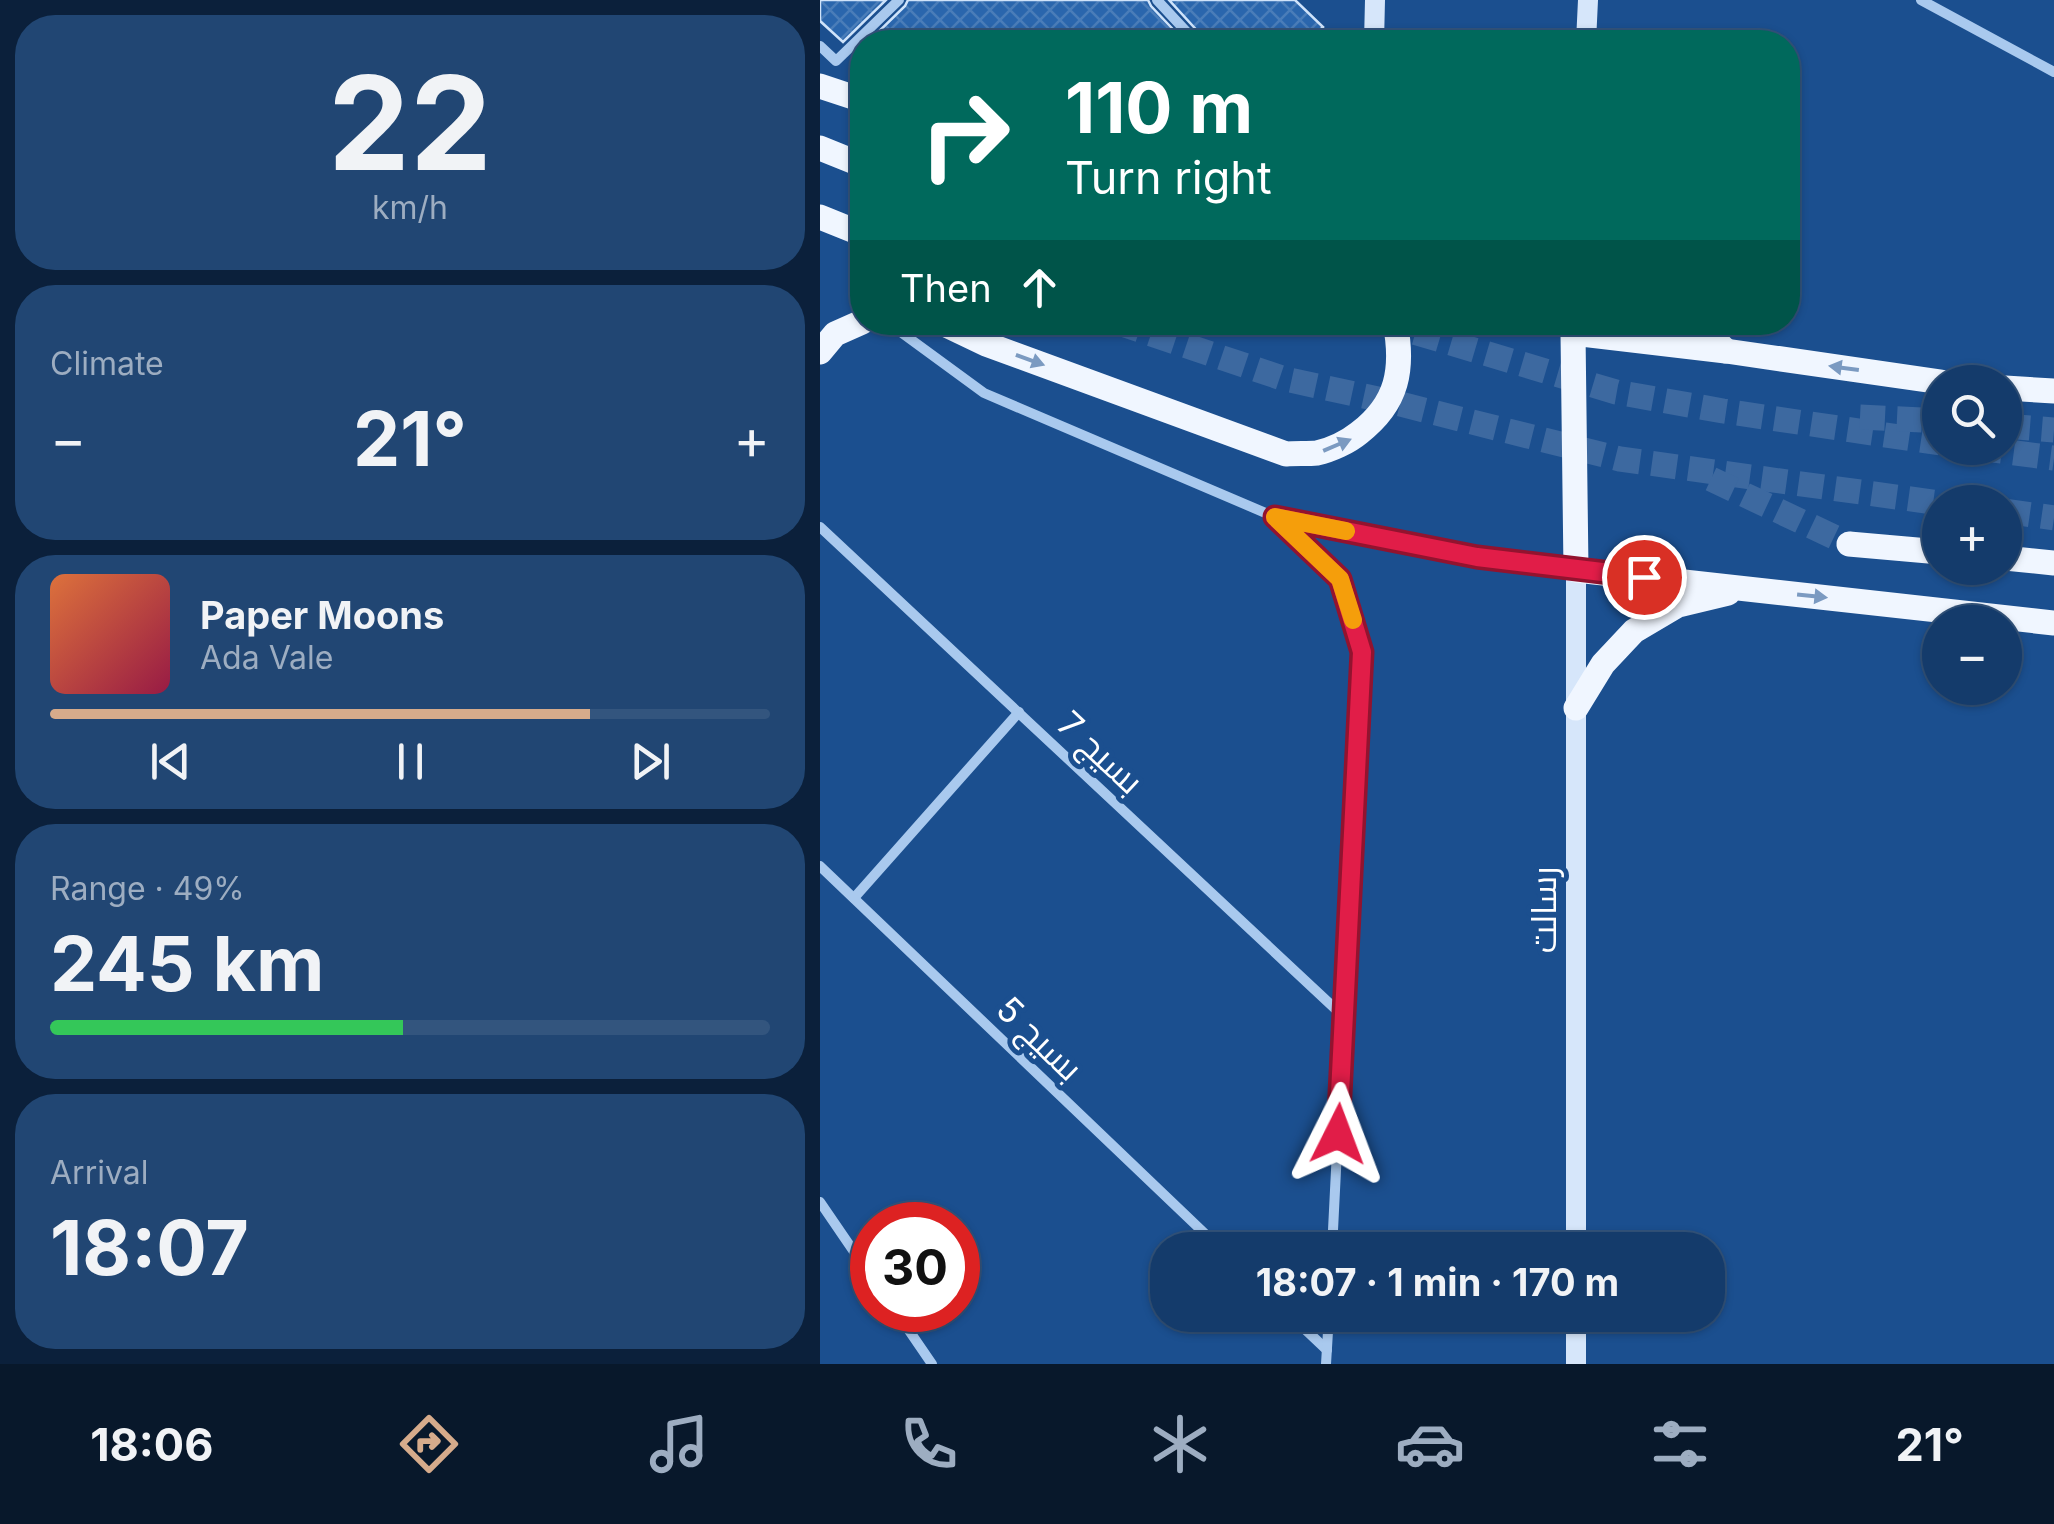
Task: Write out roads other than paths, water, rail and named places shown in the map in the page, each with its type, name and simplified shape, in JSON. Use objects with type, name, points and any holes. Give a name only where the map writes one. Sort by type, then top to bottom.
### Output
[{"type":"main road","points":[[1374,0],[1374,30]]},
{"type":"main road","points":[[1587,30],[1588,0]]},
{"type":"main road","points":[[820,86],[850,96]]},
{"type":"main road","points":[[820,148],[850,159]]},
{"type":"main road","points":[[820,217],[850,230]]},
{"type":"main road","points":[[820,239],[850,236]]},
{"type":"main road","points":[[820,352],[836,334],[850,328]]},
{"type":"main road","points":[[970,335],[1286,454],[1318,453],[1350,440],[1373,422],[1386,406],[1400,358],[1397,335]]},
{"type":"main road","points":[[1573,335],[1576,570],[2054,623]]},
{"type":"main road","points":[[1620,335],[1922,379]]},
{"type":"main road","points":[[1709,335],[1726,351]]},
{"type":"main road","points":[[2022,389],[2054,392]]},
{"type":"main road","points":[[1849,544],[1922,550]]},
{"type":"main road","points":[[2022,560],[2054,563]]},
{"type":"main road","name":"رسالت","points":[[1576,570],[1576,1232]]},
{"type":"main road","points":[[1576,708],[1602,664],[1634,631],[1678,605],[1746,589]]},
{"type":"main road","points":[[1576,1332],[1576,1364]]},
{"type":"street","points":[[868,30],[899,0]]},
{"type":"street","points":[[1156,0],[1185,30]]},
{"type":"street","points":[[1921,0],[2054,72]]},
{"type":"street","points":[[820,46],[836,61],[850,47]]},
{"type":"street","points":[[905,335],[984,393],[1275,517],[1477,557],[1576,570]]},
{"type":"street","points":[[1275,517],[1340,579],[1362,652],[1333,1232]]},
{"type":"street","name":"بسیج 7","points":[[820,527],[1344,1017]]},
{"type":"street","points":[[854,898],[1018,712]]},
{"type":"street","name":"بسیج 5","points":[[820,866],[1203,1232]]},
{"type":"street","points":[[820,1202],[850,1246]]},
{"type":"street","points":[[910,1332],[932,1364]]},
{"type":"street","points":[[1308,1332],[1327,1350]]},
{"type":"street","points":[[1326,1364],[1328,1332]]},
{"type":"tunnel","points":[[1155,335],[1285,379],[1620,459],[1922,501]]},
{"type":"tunnel","points":[[1424,335],[1616,392],[1922,440]]},
{"type":"tunnel","points":[[1860,417],[1922,420]]},
{"type":"tunnel","points":[[2022,427],[2054,430]]},
{"type":"tunnel","points":[[2022,454],[2054,458]]},
{"type":"tunnel","points":[[1711,479],[1849,544]]},
{"type":"tunnel","points":[[2022,513],[2054,518]]}]
